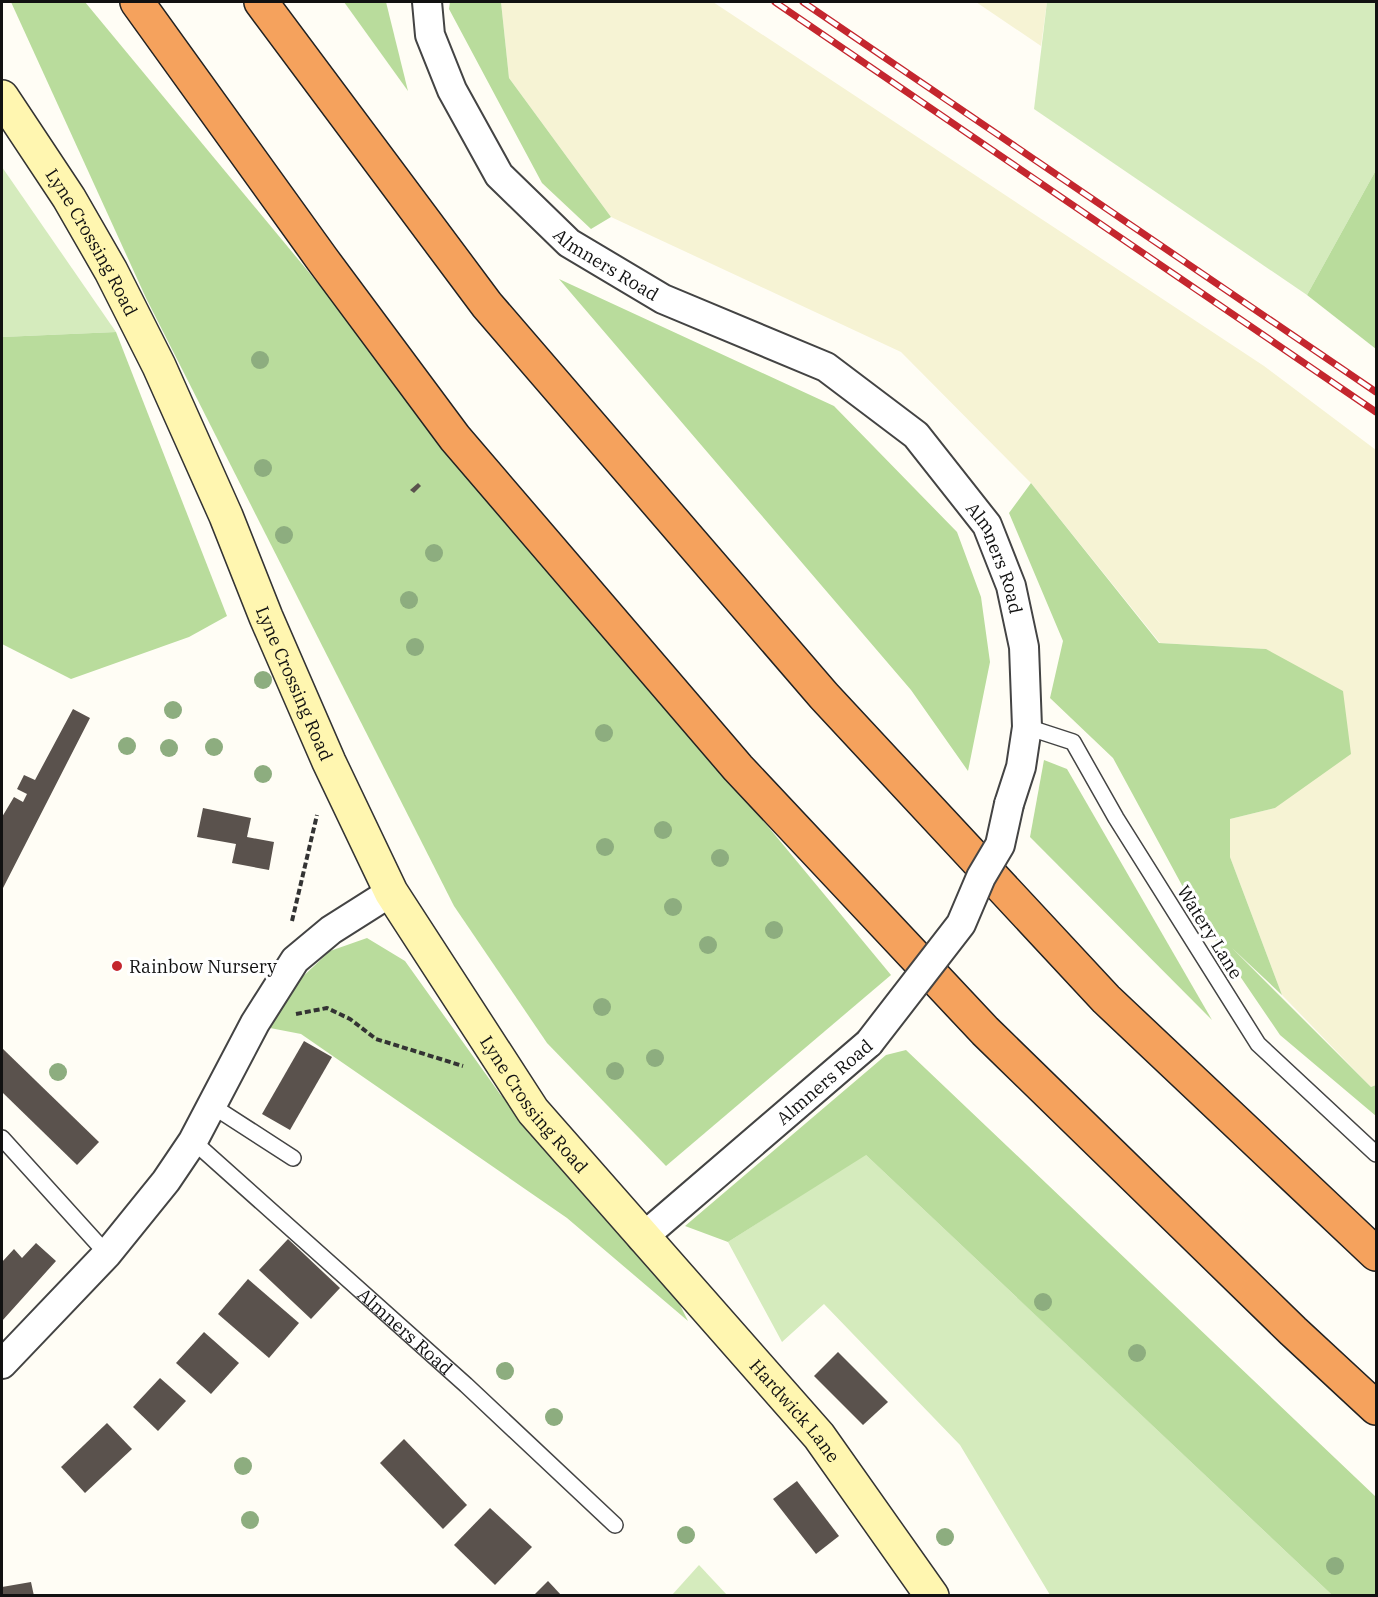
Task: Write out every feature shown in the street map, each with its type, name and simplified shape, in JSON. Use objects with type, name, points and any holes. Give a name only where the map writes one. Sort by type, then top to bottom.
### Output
[{"type":"highway","points":[[137,2],[322,260],[456,438],[738,768],[985,1030],[1293,1331],[1377,1408]]},
{"type":"highway","points":[[261,2],[487,305],[824,696],[1106,999],[1377,1254]]},
{"type":"street","name":"Almners Road","points":[[427,2],[430,35],[452,90],[499,175],[569,243],[663,299],[826,367],[916,435],[987,525],[1011,586],[1024,647],[1027,727],[1021,766],[1009,804],[1000,845],[981,877],[962,924],[869,1043],[642,1238]]},
{"type":"street","name":"Lyne Crossing Road","points":[[2,97],[85,226],[111,271],[159,366],[226,516],[266,617],[329,762],[391,892],[533,1111],[642,1238]]},
{"type":"street","points":[[2,1364],[135,1222],[193,1141],[255,1023],[295,960],[331,930],[391,892]]},
{"type":"street","name":"Hardwick Lane","points":[[642,1238],[819,1436],[932,1596]]},
{"type":"lane","name":"Watery Lane","points":[[1027,727],[1073,742],[1116,818],[1258,1044],[1377,1154]]},
{"type":"lane","points":[[211,1105],[293,1158]]},
{"type":"lane","points":[[2,1138],[107,1254]]},
{"type":"lane","name":"Almners Road","points":[[193,1141],[466,1385],[615,1525]]},
{"type":"path","points":[[295,960],[285,949],[329,762]]},
{"type":"path","points":[[255,1023],[270,1028],[296,1014],[327,1008],[350,1019],[376,1039],[420,1054],[460,1063],[468,1070]]},
{"type":"shaded area","points":[[501,2],[713,2],[1264,366],[1376,450],[1376,1085],[1371,1087],[1282,995],[1230,857],[1230,819],[1275,808],[1266,649],[1160,643],[1031,483],[901,352],[611,217],[509,78]]},
{"type":"shaded area","points":[[976,2],[1047,2],[1041,46]]},
{"type":"green space","points":[[11,2],[85,2],[891,975],[666,1166],[547,1043],[454,906],[146,298]]},
{"type":"green space","points":[[344,2],[386,2],[408,91]]},
{"type":"green space","points":[[450,2],[501,2],[509,78],[611,217],[591,229],[542,183],[449,9]]},
{"type":"green space","points":[[1047,2],[1376,2],[1376,170],[1307,295],[1034,109]]},
{"type":"green space","points":[[2,167],[116,332],[2,337]]},
{"type":"green space","points":[[1376,170],[1376,349],[1307,295]]},
{"type":"green space","points":[[559,279],[834,406],[957,532],[981,597],[990,662],[968,771],[911,690]]},
{"type":"green space","points":[[116,332],[227,616],[189,637],[71,679],[2,644],[2,337]]},
{"type":"green space","points":[[1031,483],[1159,643],[1266,649],[1343,691],[1351,754],[1275,808],[1230,819],[1230,857],[1282,995],[1232,948],[1371,1087],[1376,1085],[1376,1116],[1280,1035],[1197,913],[1113,758],[1050,698],[1063,641],[1009,513]]},
{"type":"green space","points":[[1044,760],[1067,769],[1212,1020],[1030,837]]},
{"type":"green space","points":[[367,938],[405,961],[500,1094],[667,1279],[688,1321],[567,1218],[301,1034],[270,1028],[297,982],[330,951]]},
{"type":"green space","points":[[906,1050],[1376,1497],[1376,1595],[1332,1595],[866,1155],[728,1242],[685,1226],[886,1055]]},
{"type":"green space","points":[[865,1154],[1332,1595],[1050,1595],[960,1445],[824,1304],[782,1342],[728,1242]]},
{"type":"green space","points":[[699,1565],[727,1595],[672,1595]]},
{"type":"building","points":[[418,483],[421,486],[414,493],[410,490]]},
{"type":"building","points":[[73,709],[90,718],[2,890],[2,817],[14,797],[23,802],[27,794],[17,789],[24,775],[35,780]]},
{"type":"building","points":[[203,808],[251,818],[247,837],[274,842],[269,870],[232,863],[236,844],[197,837]]},
{"type":"building","points":[[304,1041],[332,1057],[290,1130],[262,1114]]},
{"type":"building","points":[[2,1048],[99,1142],[77,1165],[2,1092]]},
{"type":"building","points":[[288,1239],[340,1288],[311,1319],[259,1270]]},
{"type":"building","points":[[36,1243],[56,1261],[2,1321],[2,1262],[14,1249],[22,1258]]},
{"type":"building","points":[[248,1279],[299,1323],[269,1358],[218,1314]]},
{"type":"building","points":[[204,1332],[239,1363],[211,1394],[176,1363]]},
{"type":"building","points":[[838,1352],[888,1402],[863,1425],[814,1376]]},
{"type":"building","points":[[160,1378],[186,1401],[158,1431],[133,1407]]},
{"type":"building","points":[[107,1423],[132,1449],[85,1493],[61,1467]]},
{"type":"building","points":[[404,1439],[467,1505],[443,1529],[380,1463]]},
{"type":"building","points":[[797,1481],[839,1536],[816,1554],[773,1499]]},
{"type":"building","points":[[490,1508],[532,1547],[495,1585],[454,1545]]},
{"type":"building","points":[[548,1581],[562,1596],[533,1596]]},
{"type":"building","points":[[31,1582],[34,1596],[2,1596],[2,1587]]},
{"type":"railway","points":[[775,2],[1376,412]]},
{"type":"railway","points":[[803,2],[1376,392]]},
{"type":"place","name":"Rainbow Nursery","points":[[117,966]]}]
